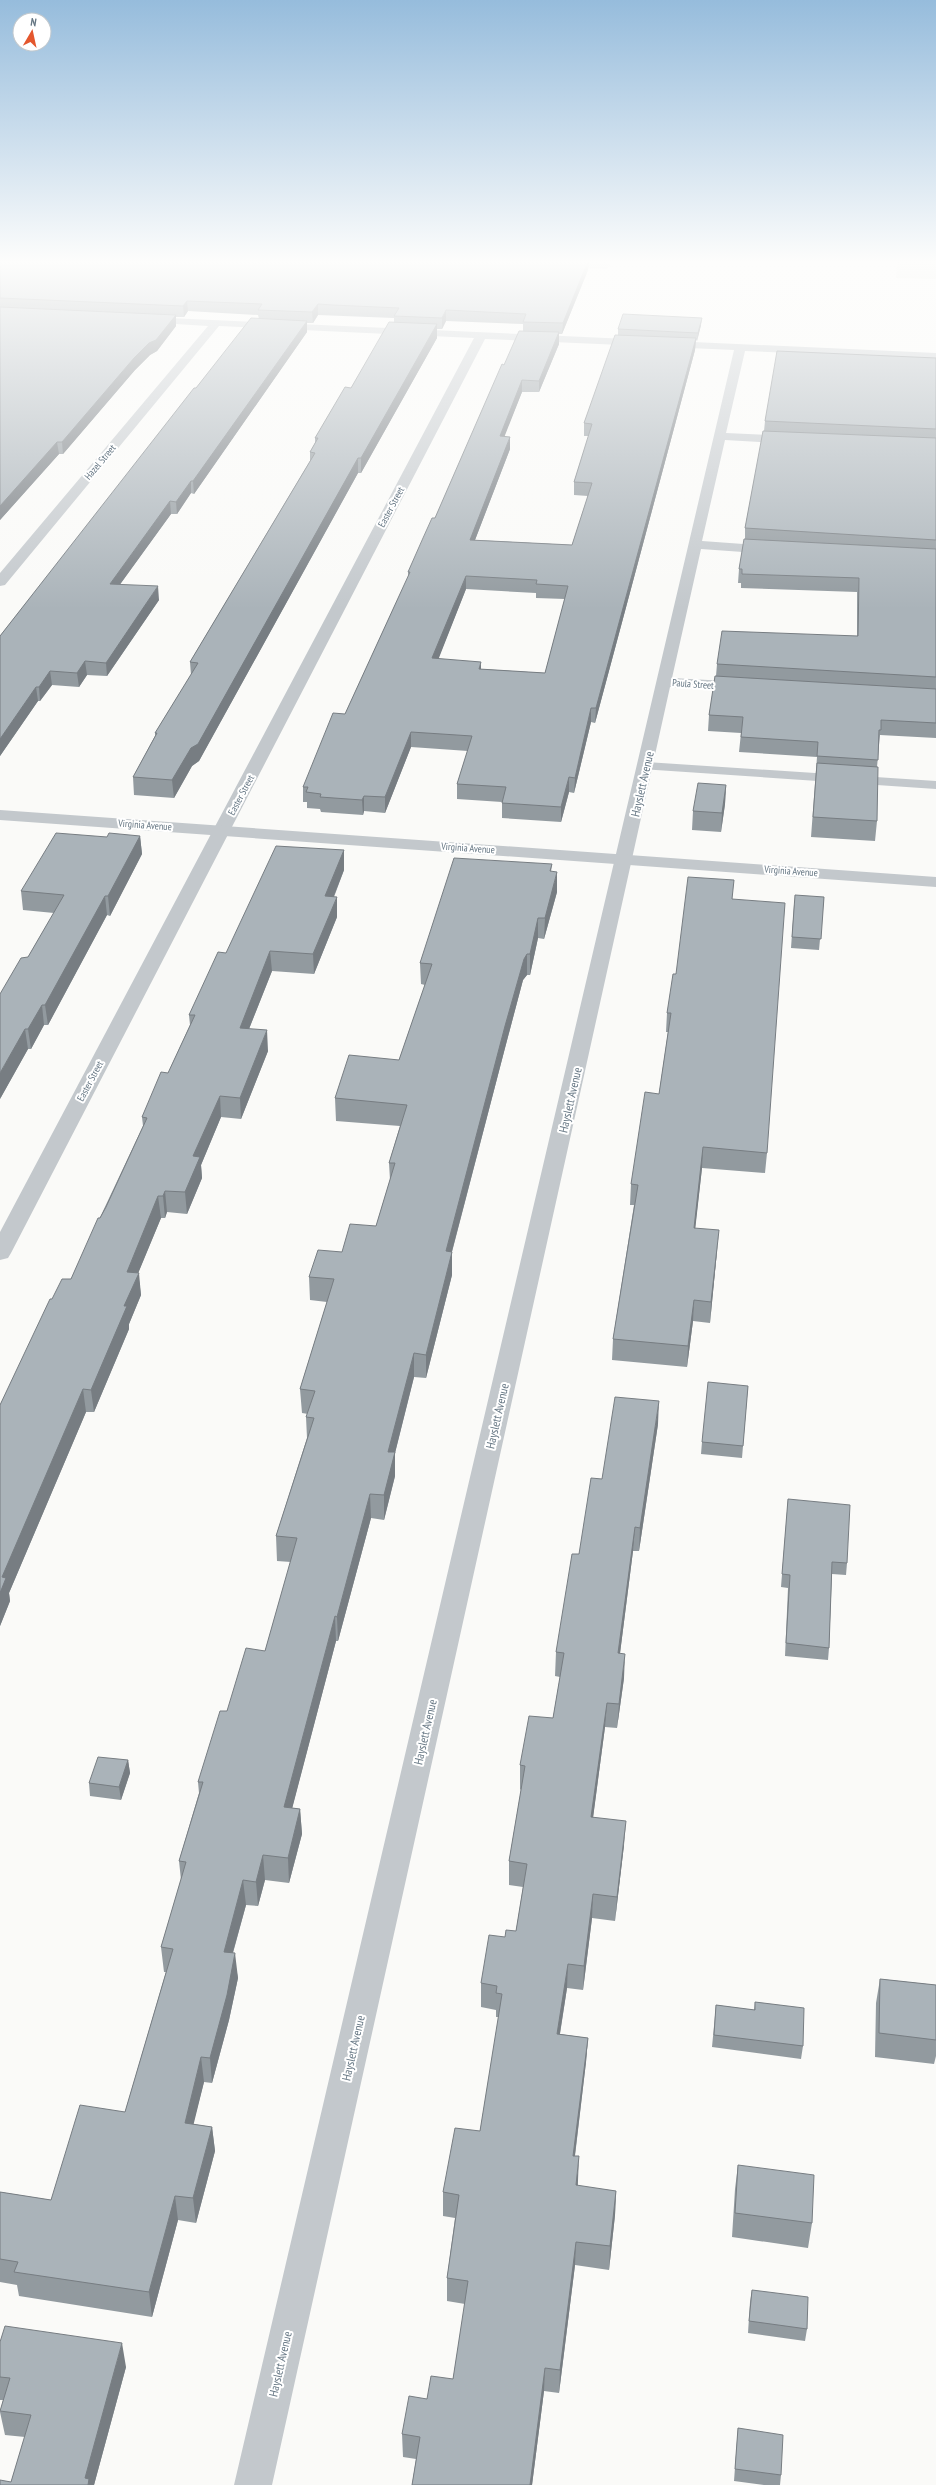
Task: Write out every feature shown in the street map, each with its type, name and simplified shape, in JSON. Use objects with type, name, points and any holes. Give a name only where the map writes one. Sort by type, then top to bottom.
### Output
[{"type":"street","name":"Hazel Street","points":[[0,582],[171,377]]},
{"type":"street","name":"Easter Street","points":[[0,1253],[459,377]]},
{"type":"street","name":"Hayslett Avenue","points":[[252,2485],[625,859],[733,377]]},
{"type":"street","points":[[720,436],[800,440]]},
{"type":"street","points":[[696,545],[789,550]]},
{"type":"street","name":"Paula Street","points":[[665,682],[761,688]]},
{"type":"street","name":"Virginia Avenue","points":[[0,815],[936,882]]},
{"type":"lane","points":[[646,766],[936,785]]},
{"type":"building","points":[[0,377],[118,377],[62,442],[57,442],[0,506]]},
{"type":"building","points":[[205,377],[267,377],[193,481],[191,481],[176,502],[170,501],[110,584],[158,586],[106,663],[85,661],[77,673],[50,671],[39,687],[36,687],[0,739],[0,636],[194,388],[196,388]]},
{"type":"building","points":[[357,377],[407,377],[361,458],[358,458],[198,744],[191,748],[172,780],[133,777],[157,733],[155,733],[198,663],[190,662],[315,453],[310,452],[318,438],[315,438],[345,387],[351,388]]},
{"type":"building","points":[[496,377],[541,377],[539,381],[522,380],[500,436],[510,437],[470,540],[572,545],[592,483],[574,482],[592,424],[584,423],[600,377],[685,377],[596,708],[591,708],[575,778],[569,777],[561,807],[502,803],[506,787],[457,784],[472,736],[411,732],[385,797],[364,796],[362,800],[320,797],[321,794],[306,792],[308,787],[303,787],[333,713],[345,714],[410,572],[408,572],[432,518],[435,518]],"holes":[[[466,576],[537,580],[536,584],[568,586],[545,673],[479,669],[481,662],[432,658]]]},
{"type":"building","points":[[773,377],[936,377],[936,429],[765,421]]},
{"type":"building","points":[[763,431],[936,438],[936,540],[745,528]]},
{"type":"building","points":[[744,539],[936,549],[936,677],[717,664],[722,631],[858,636],[859,578],[742,574],[742,569],[739,569]]},
{"type":"building","points":[[715,676],[936,689],[936,723],[881,720],[881,730],[879,730],[878,760],[817,756],[818,742],[741,737],[743,717],[709,715]]},
{"type":"building","points":[[817,763],[878,767],[877,821],[813,817]]},
{"type":"building","points":[[698,783],[726,785],[722,813],[693,811]]},
{"type":"building","points":[[56,833],[107,837],[109,833],[140,836],[108,896],[105,896],[45,1005],[42,1005],[28,1029],[25,1029],[0,1073],[0,994],[21,958],[28,957],[64,895],[21,891]]},
{"type":"building","points":[[276,846],[344,850],[325,896],[337,897],[313,954],[270,951],[240,1028],[267,1030],[240,1098],[220,1096],[193,1156],[200,1157],[185,1192],[165,1191],[163,1196],[158,1196],[127,1272],[139,1273],[124,1306],[127,1306],[91,1390],[83,1389],[2,1577],[6,1578],[0,1593],[0,1405],[50,1299],[52,1299],[62,1279],[71,1279],[98,1218],[100,1218],[106,1207],[147,1118],[142,1117],[161,1072],[168,1073],[195,1015],[189,1015],[218,952],[226,953]]},
{"type":"building","points":[[454,858],[552,864],[550,871],[557,872],[545,918],[538,918],[530,954],[527,954],[524,959],[505,1026],[446,1251],[452,1252],[426,1355],[414,1353],[388,1452],[395,1452],[384,1495],[370,1494],[337,1617],[335,1616],[284,1807],[300,1809],[288,1858],[263,1855],[256,1882],[243,1880],[224,1952],[235,1953],[227,1995],[210,2058],[201,2057],[185,2123],[212,2127],[193,2198],[175,2196],[149,2292],[14,2272],[18,2262],[0,2259],[0,2192],[51,2200],[80,2105],[125,2112],[173,1949],[161,1947],[186,1862],[179,1861],[203,1782],[198,1782],[220,1711],[227,1711],[246,1648],[265,1651],[297,1538],[276,1536],[314,1418],[306,1417],[315,1391],[300,1389],[334,1279],[309,1277],[318,1250],[342,1252],[350,1224],[376,1226],[395,1163],[389,1163],[407,1105],[335,1098],[349,1055],[399,1060],[432,964],[420,963]]},
{"type":"building","points":[[688,877],[734,880],[732,899],[785,903],[767,1153],[703,1147],[694,1228],[719,1230],[711,1302],[694,1300],[688,1346],[613,1339],[638,1185],[631,1184],[645,1092],[659,1094],[671,1013],[667,1013],[673,974],[676,974]]},
{"type":"building","points":[[795,895],[824,897],[821,939],[792,937]]},
{"type":"building","points":[[708,1382],[748,1386],[743,1446],[702,1442]]},
{"type":"building","points":[[615,1397],[659,1401],[640,1528],[635,1527],[618,1653],[625,1654],[619,1704],[607,1703],[591,1817],[626,1821],[617,1897],[593,1894],[584,1966],[568,1964],[557,2034],[588,2038],[573,2156],[579,2156],[576,2185],[616,2191],[610,2246],[576,2242],[560,2370],[545,2368],[530,2485],[412,2485],[420,2437],[402,2434],[409,2396],[427,2399],[431,2376],[453,2379],[468,2281],[447,2278],[459,2195],[443,2192],[455,2128],[480,2131],[502,1994],[496,1993],[497,1986],[481,1983],[489,1935],[505,1937],[506,1930],[516,1931],[527,1864],[509,1861],[525,1766],[520,1765],[529,1716],[553,1718],[564,1653],[556,1652],[572,1554],[579,1554],[591,1478],[602,1479]]},
{"type":"building","points":[[788,1499],[850,1505],[847,1563],[832,1562],[829,1648],[786,1643],[790,1575],[782,1574]]},
{"type":"building","points":[[98,1757],[128,1760],[119,1787],[89,1783]]},
{"type":"building","points":[[880,1979],[936,1985],[936,2040],[879,2033]]},
{"type":"building","points":[[755,2002],[804,2008],[803,2046],[714,2035],[716,2005],[755,2010]]},
{"type":"building","points":[[738,2165],[814,2175],[812,2223],[735,2213]]},
{"type":"building","points":[[752,2290],[808,2297],[807,2329],[749,2321]]},
{"type":"building","points":[[5,2326],[122,2343],[85,2478],[89,2479],[88,2485],[0,2485],[0,2480],[11,2482],[31,2415],[0,2411],[10,2378],[0,2377],[0,2342]]},
{"type":"building","points":[[738,2428],[783,2435],[781,2475],[735,2469]]}]
